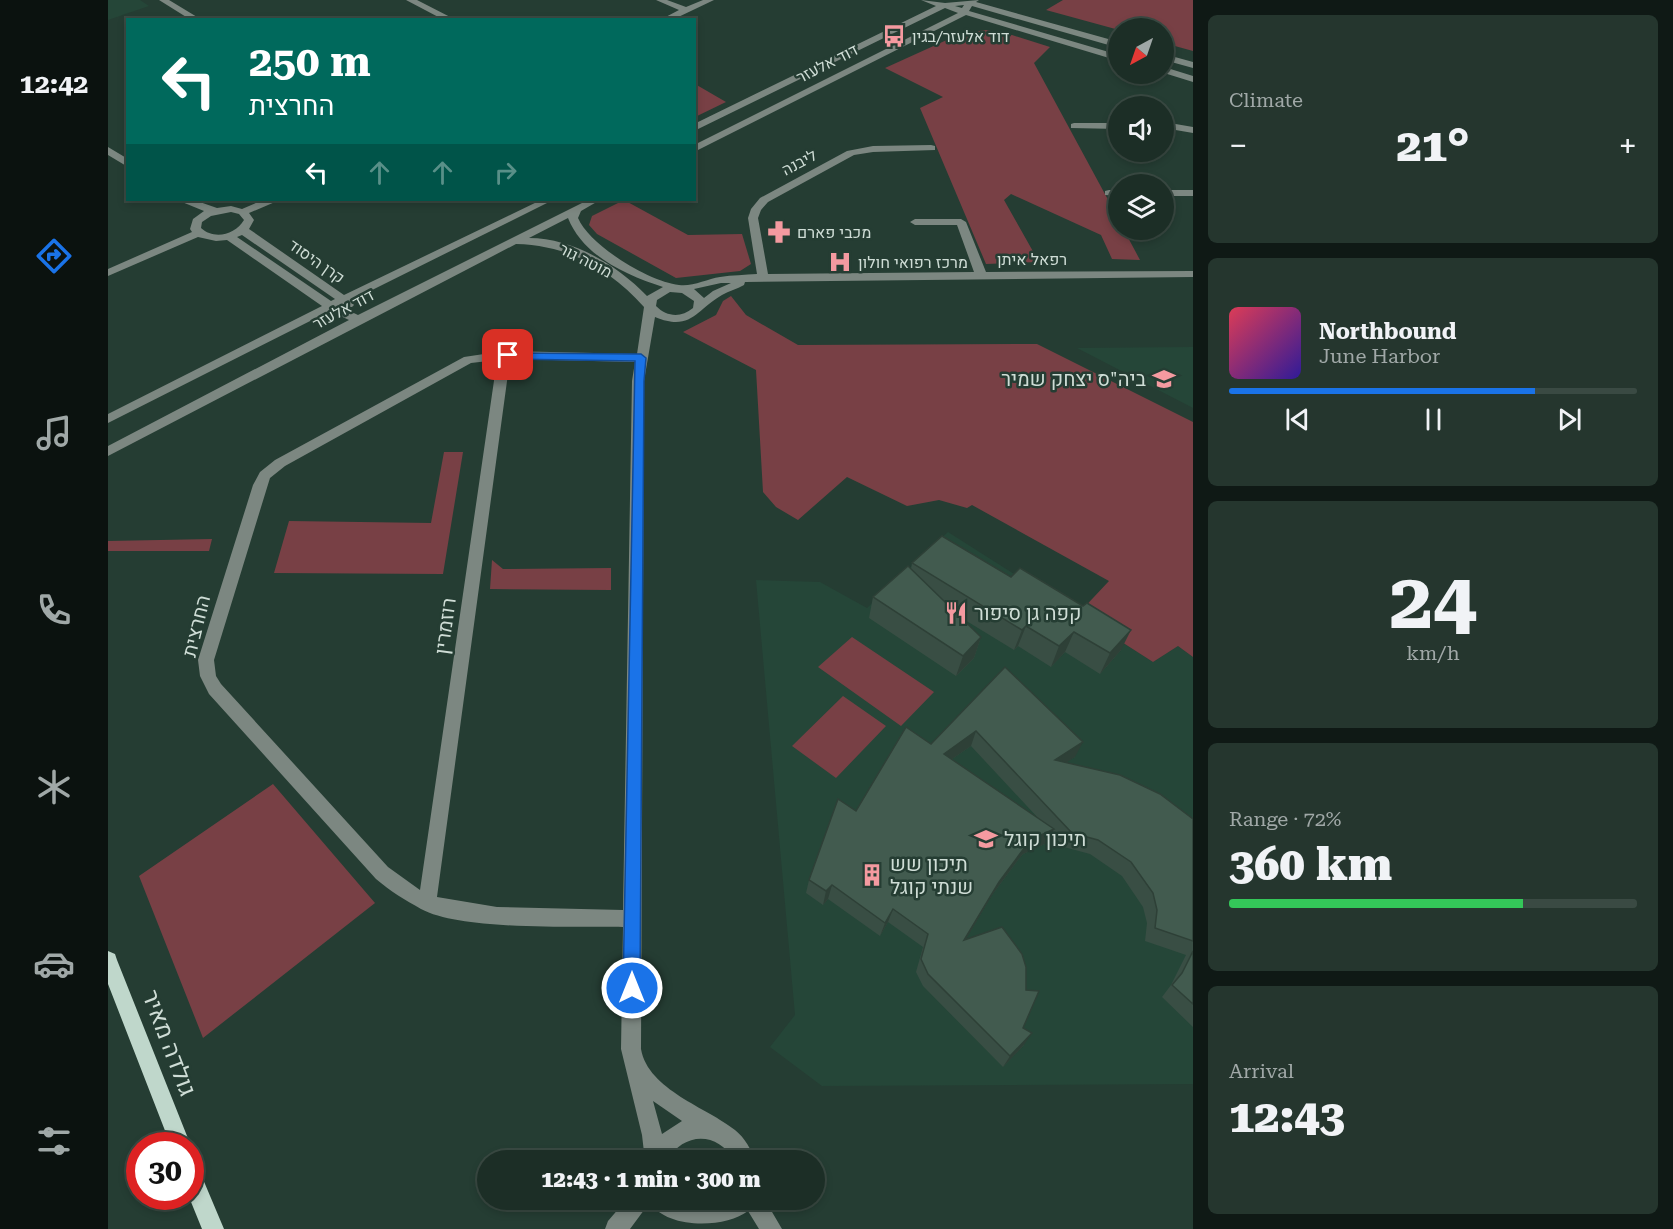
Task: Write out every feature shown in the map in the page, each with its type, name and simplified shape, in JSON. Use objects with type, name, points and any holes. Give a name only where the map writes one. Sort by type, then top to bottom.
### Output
[{"type":"main road","name":"גולדה מאיר","points":[[108,960],[176,1132]]},
{"type":"main road","points":[[204,1207],[213,1229]]},
{"type":"street","points":[[163,0],[194,18]]},
{"type":"street","points":[[410,0],[448,18]]},
{"type":"street","points":[[660,0],[686,10]]},
{"type":"street","points":[[668,18],[710,0]]},
{"type":"street","points":[[925,0],[1108,55]]},
{"type":"street","points":[[964,13],[968,1],[1108,42]]},
{"type":"street","name":"דוד אלעזר","points":[[696,127],[943,6],[968,1]]},
{"type":"street","name":"דוד אלעזר","points":[[696,148],[964,13]]},
{"type":"street","points":[[943,25],[986,19]]},
{"type":"street","points":[[1174,60],[1193,65]]},
{"type":"street","points":[[1174,73],[1193,79]]},
{"type":"street","points":[[1074,126],[1108,126]]},
{"type":"street","points":[[1174,127],[1193,130]]},
{"type":"street","name":"ליבנה","points":[[763,277],[753,218],[756,209],[764,200],[851,153],[873,149],[931,148]]},
{"type":"street","points":[[108,150],[126,163]]},
{"type":"street","points":[[1174,193],[1193,193]]},
{"type":"street","points":[[188,201],[215,211]]},
{"type":"street","points":[[188,201],[201,217]]},
{"type":"street","points":[[198,233],[195,225],[201,217],[215,211],[231,209],[243,212],[269,201]]},
{"type":"street","name":"דוד אלעזר","points":[[108,419],[344,299],[546,201]]},
{"type":"street","name":"דוד אלעזר","points":[[108,452],[358,320],[594,201]]},
{"type":"street","name":"מוטה גור","points":[[577,209],[573,214],[574,224],[590,244],[643,275],[678,288]]},
{"type":"street","points":[[108,273],[198,233],[210,238],[228,237],[243,230],[249,220],[243,212]]},
{"type":"street","points":[[915,222],[961,222],[981,275]]},
{"type":"street","name":"קרן היסוד","points":[[243,230],[344,299],[358,320]]},
{"type":"street","name":"קרן היסוד","points":[[228,237],[330,306],[358,320]]},
{"type":"street","name":"מוטה גור","points":[[513,241],[547,242],[573,250],[628,283],[650,307]]},
{"type":"street","name":"רפאל איתן","points":[[678,288],[721,280],[763,277],[1193,274]]},
{"type":"street","name":"רפאל איתן","points":[[700,307],[723,290],[763,277]]},
{"type":"street","points":[[643,351],[663,328],[695,313],[700,307],[696,296],[678,288],[658,292],[651,298],[651,324],[643,351],[638,381],[631,1049],[635,1078],[654,1150]]},
{"type":"street","points":[[650,307],[666,318],[685,318]]},
{"type":"street","name":"החרצית","points":[[632,919],[480,915],[427,903],[390,881],[218,693],[208,676],[206,660],[258,489],[268,472],[285,459],[459,363],[478,357],[643,351]]},
{"type":"street","name":"רוזמרין","points":[[427,903],[504,355]]},
{"type":"street","points":[[631,1049],[639,1069],[659,1094],[735,1143],[739,1150]]},
{"type":"street","points":[[662,1150],[665,1144],[682,1130],[703,1127],[716,1130]]},
{"type":"street","points":[[616,1229],[632,1210]]},
{"type":"street","points":[[667,1210],[685,1224],[703,1228],[727,1220],[735,1210]]},
{"type":"street","points":[[759,1210],[771,1229]]},
{"type":"shaded area","points":[[108,0],[140,0],[149,6],[108,20]]},
{"type":"shaded area","points":[[1063,0],[1193,0],[1193,51],[1174,46],[1174,18],[1108,18],[1108,27],[1046,10]]},
{"type":"shaded area","points":[[986,30],[1012,35],[1050,47],[1034,63],[1108,200],[1108,240],[1129,240],[1140,260],[1112,259],[1101,235],[1011,194],[1004,200],[1039,262],[986,264],[920,108],[943,97],[885,68],[960,34]]},
{"type":"shaded area","points":[[696,85],[726,102],[696,117]]},
{"type":"shaded area","points":[[626,201],[688,235],[742,234],[751,264],[740,271],[676,278],[597,234],[589,225],[592,216]]},
{"type":"shaded area","points":[[731,296],[746,315],[798,345],[1037,344],[1193,422],[1193,657],[1178,646],[1153,662],[1078,614],[1109,581],[972,505],[967,508],[939,500],[907,506],[847,477],[798,520],[776,507],[763,492],[756,370],[683,332],[716,315],[723,301]]},
{"type":"shaded area","name":"ביה\"ס יצחק שמיר","points":[[1193,347],[1193,408],[1077,348]]},
{"type":"shaded area","points":[[444,452],[463,452],[443,574],[274,573],[289,521],[431,523]]},
{"type":"shaded area","name":"תיכון קוגל","points":[[948,532],[1153,662],[1178,646],[1193,657],[1193,1084],[822,1086],[770,1047],[795,1015],[756,580],[820,582],[867,608]]},
{"type":"shaded area","points":[[212,539],[209,551],[108,551],[108,541]]},
{"type":"shaded area","points":[[492,560],[503,569],[611,568],[611,590],[490,589]]},
{"type":"shaded area","points":[[852,637],[934,692],[901,726],[818,667]]},
{"type":"shaded area","points":[[843,696],[886,726],[836,778],[792,746]]},
{"type":"shaded area","points":[[273,784],[375,903],[203,1038],[139,876]]},
{"type":"building","points":[[942,536],[1011,577],[1020,568],[1083,606],[1087,603],[1131,630],[1110,653],[1074,632],[1059,646],[1026,626],[1022,630],[912,563]]},
{"type":"building","points":[[908,566],[981,637],[963,656],[873,597]]},
{"type":"building","name":"תיכון שש שנתי קוגל","points":[[1005,667],[1083,742],[1055,760],[1120,775],[1160,794],[1193,819],[1193,941],[1155,928],[1157,910],[1153,893],[1131,862],[1098,840],[1072,833],[976,731],[944,754],[1054,829],[1030,840],[999,882],[964,940],[1002,927],[1022,954],[1026,967],[1026,990],[1039,991],[1023,1028],[1032,1033],[1010,1056],[928,974],[921,959],[928,934],[893,909],[885,923],[832,885],[826,891],[809,880],[838,799],[856,811],[906,727],[931,744]]},
{"type":"building","points":[[1193,951],[1193,1004],[1172,985],[1182,973]]},
{"type":"place","name":"דוד אלעזר/בגין","points":[[894,36]]},
{"type":"place","name":"מכבי פארם","points":[[779,232]]},
{"type":"place","name":"מרכז רפואי חולון","points":[[840,262]]},
{"type":"place","name":"ביה\"ס יצחק שמיר","points":[[1164,379]]},
{"type":"place","name":"קפה גן סיפור","points":[[956,613]]},
{"type":"place","name":"תיכון קוגל","points":[[986,839]]},
{"type":"place","name":"תיכון שש שנתי קוגל","points":[[872,875]]},
{"type":"route","points":[[508,355],[641,358],[638,381],[632,988]]}]
